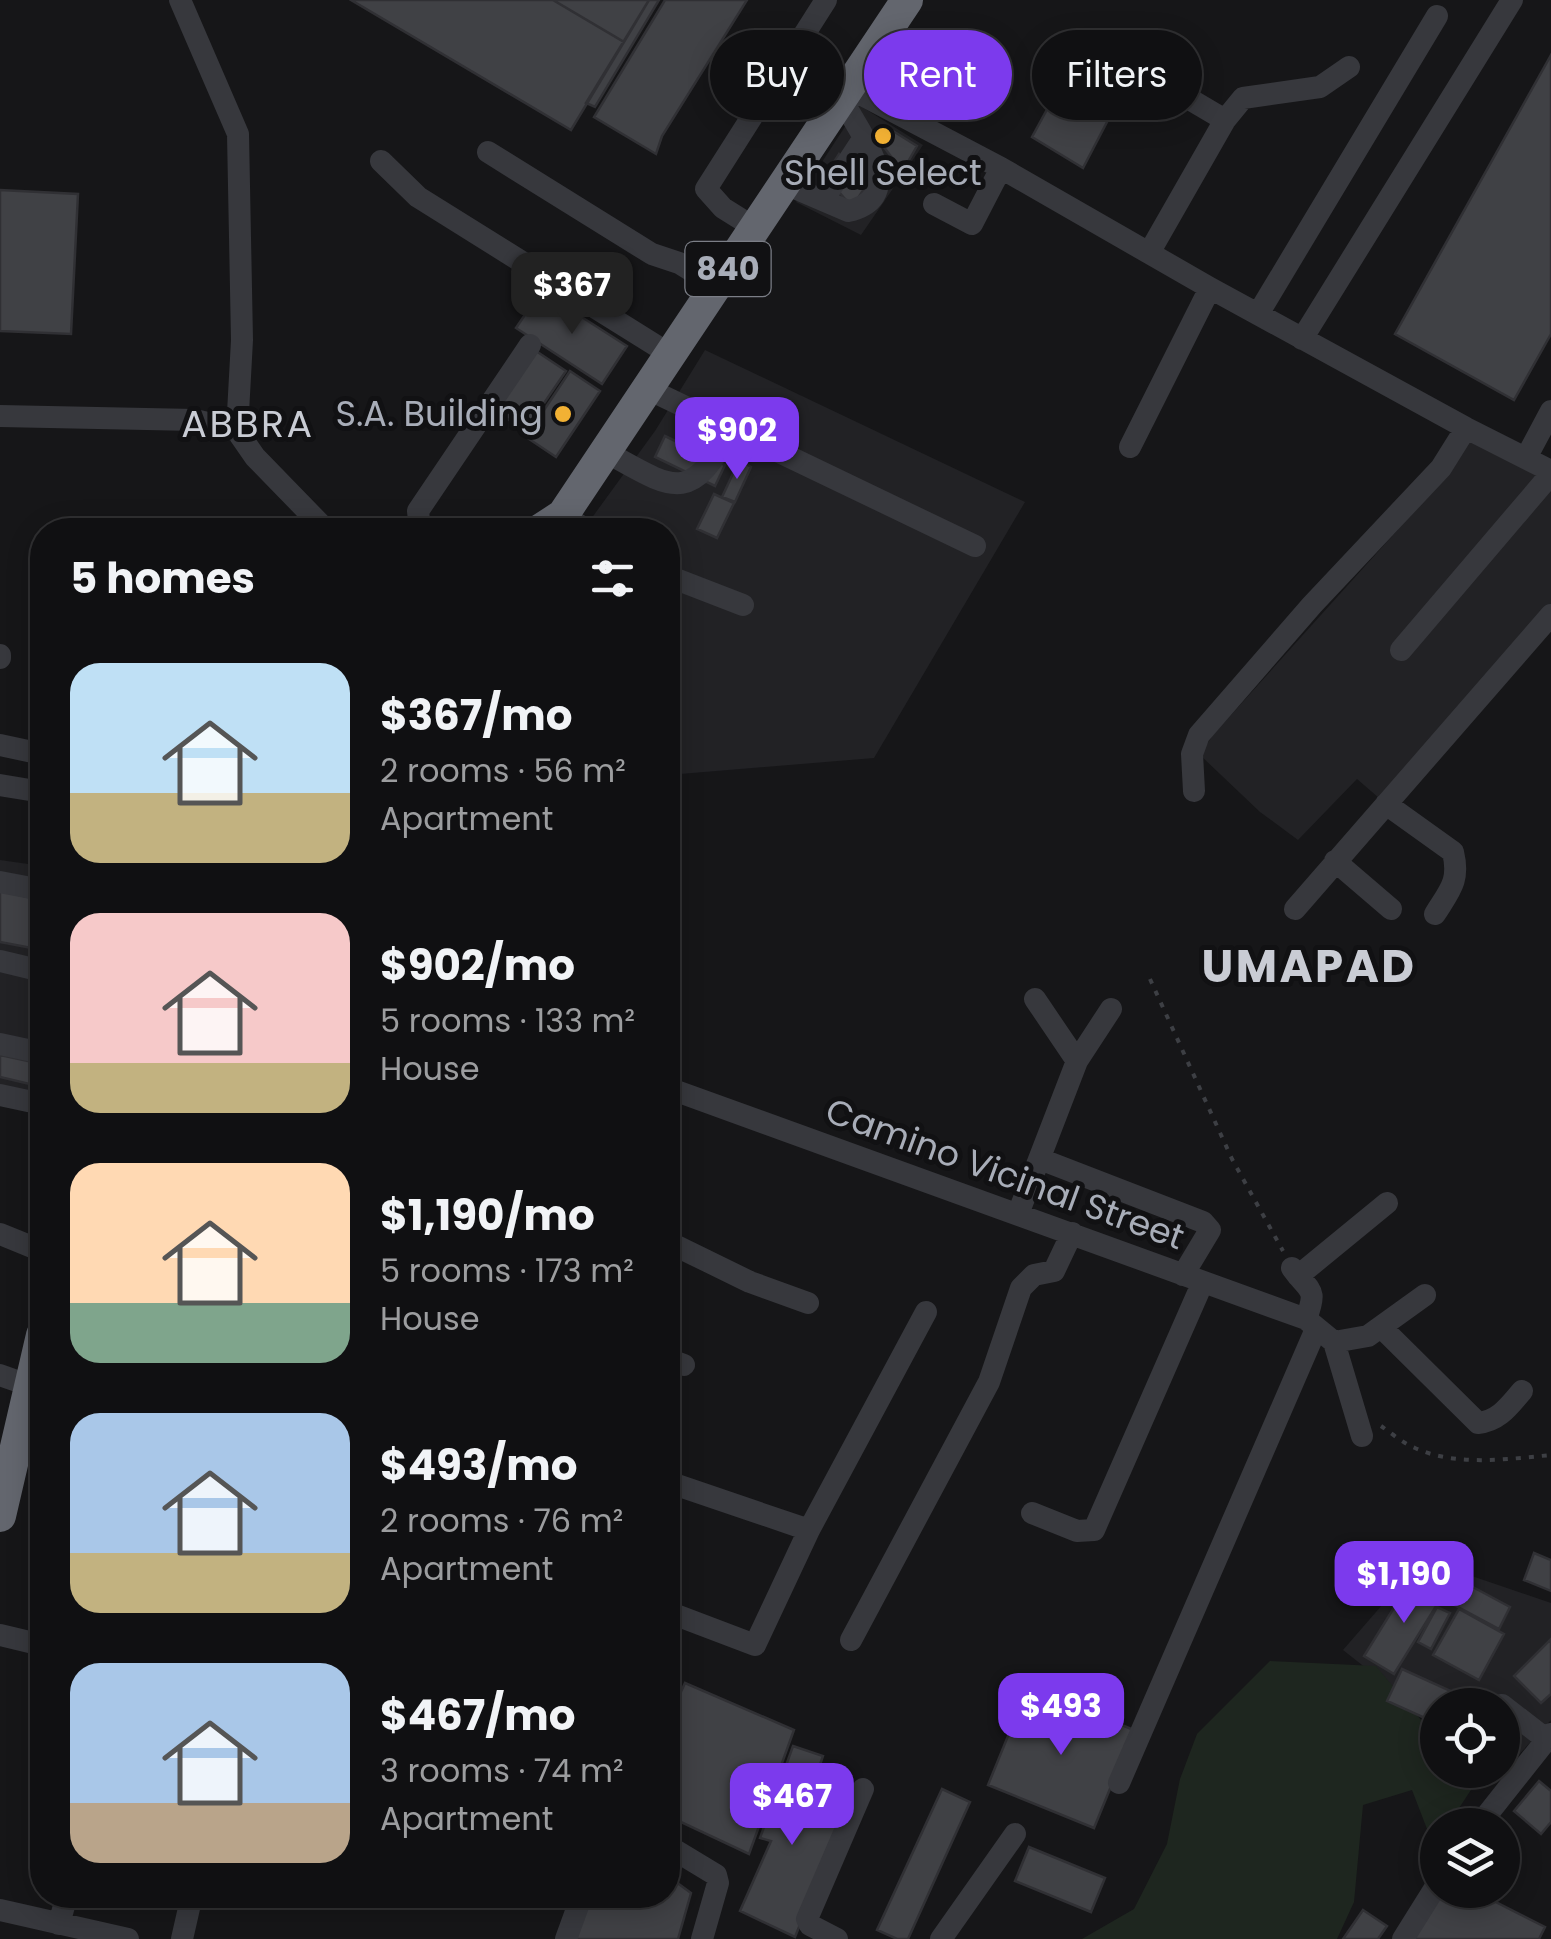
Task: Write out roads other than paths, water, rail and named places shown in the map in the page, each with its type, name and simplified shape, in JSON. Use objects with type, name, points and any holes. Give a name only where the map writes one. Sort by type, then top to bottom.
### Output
[{"type":"highway","name":"840","points":[[568,518],[606,452],[907,0]]},
{"type":"highway","points":[[0,1516],[15,1381],[30,1355]]},
{"type":"street","points":[[180,0],[238,134],[242,340],[237,431],[254,457],[314,518]]},
{"type":"street","points":[[755,228],[723,208],[706,189],[826,0]]},
{"type":"street","points":[[1302,339],[1512,0]]},
{"type":"street","points":[[1258,314],[1437,16]]},
{"type":"street","points":[[1150,253],[1225,120],[1243,98],[1320,87],[1349,67]]},
{"type":"street","points":[[785,184],[848,211],[861,207],[872,197],[879,181],[877,164],[845,93]]},
{"type":"street","points":[[845,93],[1001,168],[1302,339],[1551,472],[1402,650]]},
{"type":"street","points":[[1202,106],[1225,120]]},
{"type":"street","points":[[822,200],[863,139]]},
{"type":"street","points":[[488,152],[652,254],[679,263],[716,286]]},
{"type":"street","points":[[381,161],[418,197],[671,355]]},
{"type":"street","points":[[934,204],[972,224],[1001,168]]},
{"type":"street","points":[[1130,447],[1210,288]]},
{"type":"street","points":[[419,518],[418,511],[530,345]]},
{"type":"street","points":[[648,389],[974,546]]},
{"type":"street","points":[[1527,456],[1551,411]]},
{"type":"street","points":[[0,416],[195,420],[237,431]]},
{"type":"street","points":[[606,452],[647,474],[679,485],[693,482],[703,474],[732,428]]},
{"type":"street","points":[[1194,791],[1192,754],[1199,735],[1312,605],[1441,468],[1466,428]]},
{"type":"street","points":[[680,581],[743,606]]},
{"type":"street","points":[[1295,909],[1551,614]]},
{"type":"street","points":[[0,745],[30,751]]},
{"type":"street","points":[[0,785],[30,790]]},
{"type":"street","points":[[1386,804],[1453,852],[1458,869],[1455,882],[1435,914]]},
{"type":"street","points":[[1335,861],[1392,909]]},
{"type":"street","points":[[0,882],[30,888]]},
{"type":"street","points":[[0,962],[30,968]]},
{"type":"street","points":[[1035,999],[1077,1060]]},
{"type":"street","points":[[1018,1214],[1077,1060],[1111,1009]]},
{"type":"street","points":[[0,1044],[30,1050]]},
{"type":"street","name":"Camino Vicinal Street","points":[[680,1092],[1072,1233],[1319,1330]]},
{"type":"street","points":[[0,1095],[30,1101]]},
{"type":"street","points":[[1032,1512],[1077,1531],[1094,1530],[1210,1230],[1203,1222],[1040,1159]]},
{"type":"street","points":[[1362,1436],[1353,1405],[1319,1330],[1313,1290],[1295,1272],[1387,1203]]},
{"type":"street","points":[[852,1640],[989,1382],[1021,1288],[1034,1274],[1054,1271],[1072,1233]]},
{"type":"street","points":[[0,1234],[30,1246]]},
{"type":"street","points":[[680,1248],[750,1282],[808,1303]]},
{"type":"street","points":[[1319,1330],[1347,1342],[1382,1328],[1426,1296]]},
{"type":"street","points":[[680,1617],[755,1646],[808,1530],[926,1312]]},
{"type":"street","points":[[1382,1328],[1478,1423],[1500,1416],[1522,1391]]},
{"type":"street","points":[[1119,1783],[1319,1330]]},
{"type":"street","points":[[680,1486],[808,1530]]},
{"type":"street","points":[[0,1635],[30,1642]]},
{"type":"street","points":[[1492,1808],[1548,1736],[1520,1717]]},
{"type":"street","points":[[837,1939],[810,1925],[807,1919],[863,1789]]},
{"type":"street","points":[[941,1939],[1015,1834]]},
{"type":"street","points":[[680,1853],[716,1875],[718,1883],[702,1939]]},
{"type":"street","points":[[59,1924],[63,1908]]},
{"type":"street","points":[[182,1939],[189,1908]]},
{"type":"street","points":[[566,1939],[577,1908]]},
{"type":"street","points":[[1403,1939],[1422,1908]]},
{"type":"street","points":[[0,1910],[128,1939]]},
{"type":"place","name":"Shell Select","points":[[883,136]]},
{"type":"place","name":"S.A. Building","points":[[563,414]]},
{"type":"district","name":"ABBRA","points":[[248,424]]},
{"type":"district","name":"UMAPAD","points":[[1309,966]]}]
